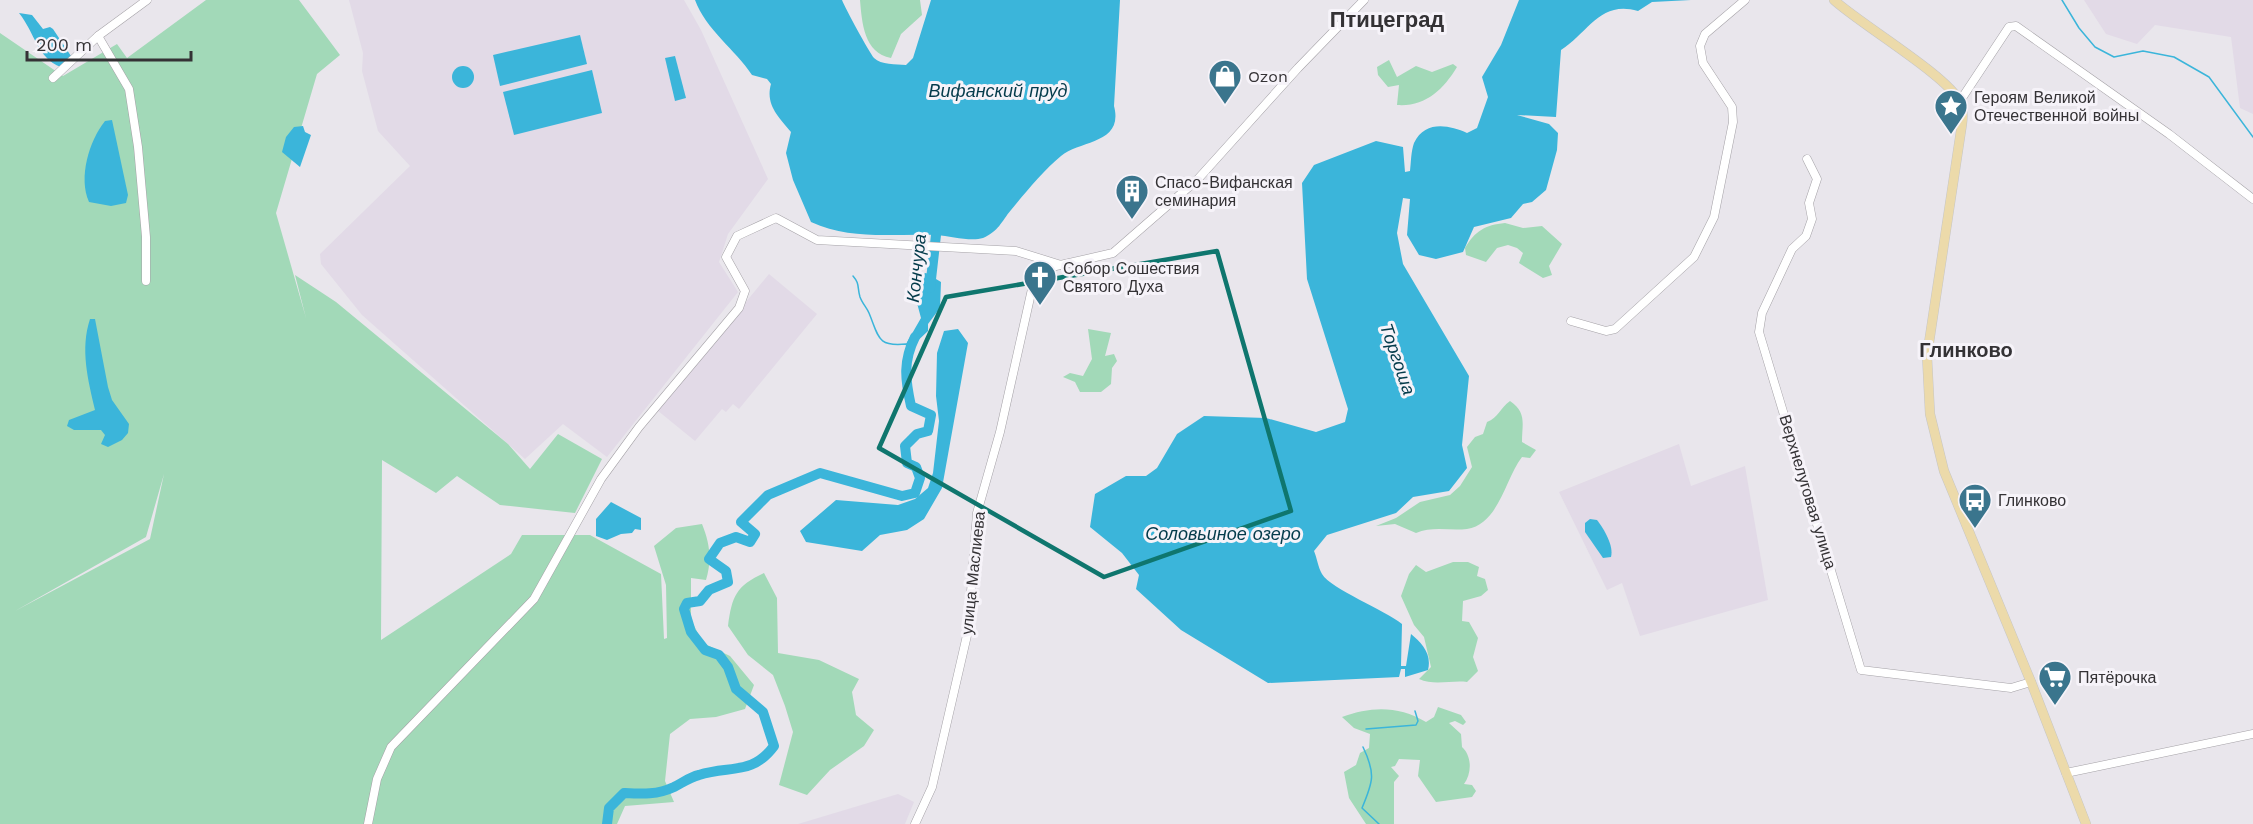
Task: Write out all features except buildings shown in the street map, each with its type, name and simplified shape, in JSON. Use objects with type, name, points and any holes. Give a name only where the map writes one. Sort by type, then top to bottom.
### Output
[{"type":"main road","points":[[1834,0],[1935,76],[1960,101],[1963,114],[1962,124],[1927,356],[1927,394],[1944,471],[2031,682],[2086,824]]},
{"type":"street","points":[[53,78],[98,36],[147,0]]},
{"type":"street","points":[[368,824],[377,779],[391,747],[534,599],[601,479],[639,428],[739,308],[745,291],[726,257],[737,236],[776,218],[817,240],[868,244],[925,244],[1016,251],[1061,265],[1113,253],[1198,179],[1298,68],[1364,0]]},
{"type":"street","points":[[1571,321],[1606,331],[1615,329],[1694,257],[1714,217],[1732,122],[1732,107],[1703,63],[1700,46],[1705,34],[1745,0]]},
{"type":"street","points":[[1960,101],[1970,90],[2009,27],[2016,26],[2169,134],[2253,199]]},
{"type":"street","points":[[98,36],[129,89],[138,147],[146,281]]},
{"type":"street","name":"Верхнелуговая улица","points":[[1807,159],[1817,179],[1809,203],[1812,219],[1806,236],[1792,249],[1762,313],[1759,332],[1861,670],[2011,688],[2031,682]]},
{"type":"street","name":"улица Маслиева","points":[[915,824],[928,795],[969,631],[977,513],[1000,432],[1034,280],[1047,268],[1061,265]]},
{"type":"street","points":[[2066,772],[2253,734]]},
{"type":"highlighted area","points":[[1217,251],[1291,511],[1104,577],[879,448],[946,297]]},
{"type":"shaded area","points":[[349,0],[684,0],[701,30],[768,179],[728,234],[719,262],[738,292],[607,457],[563,424],[525,459],[362,315],[321,264],[320,254],[410,166],[378,131],[362,71],[363,53]]},
{"type":"shaded area","points":[[2084,0],[2253,0],[2253,114],[2240,108],[2231,37],[2155,25],[2137,44],[2106,34]]},
{"type":"shaded area","points":[[769,274],[817,314],[739,409],[733,404],[726,412],[722,409],[695,441],[657,410]]},
{"type":"shaded area","points":[[1679,444],[1691,486],[1745,466],[1768,600],[1640,636],[1622,583],[1607,590],[1559,492]]},
{"type":"shaded area","points":[[898,794],[914,802],[905,824],[798,824]]},
{"type":"green space","points":[[206,0],[299,0],[340,55],[317,74],[276,213],[306,318],[295,275],[336,302],[508,444],[530,469],[558,434],[602,459],[575,513],[500,505],[457,476],[436,493],[382,460],[381,640],[511,554],[522,535],[590,535],[661,574],[664,639],[667,638],[666,585],[654,546],[676,528],[702,524],[707,538],[709,566],[706,580],[691,578],[691,620],[703,643],[730,656],[754,685],[745,709],[716,717],[690,719],[670,734],[665,781],[674,802],[625,806],[617,824],[0,824],[0,33],[63,76],[117,44],[127,58]],"holes":[[[164,474],[150,539],[15,611],[146,537]]]},
{"type":"green space","points":[[860,0],[920,0],[922,15],[901,34],[891,58],[882,55],[870,44],[866,36]]},
{"type":"green space","points":[[1389,60],[1397,77],[1416,66],[1432,72],[1453,64],[1457,67],[1446,83],[1425,100],[1397,105],[1399,85],[1388,87],[1378,75],[1377,67]]},
{"type":"green space","points":[[1505,223],[1523,228],[1542,226],[1562,244],[1549,266],[1552,275],[1543,278],[1519,263],[1523,253],[1508,245],[1497,248],[1486,262],[1466,255],[1465,248],[1477,233],[1486,227]]},
{"type":"green space","points":[[1088,329],[1111,333],[1105,356],[1114,354],[1117,361],[1112,368],[1111,384],[1101,392],[1080,392],[1075,382],[1063,377],[1070,373],[1083,376],[1092,359]]},
{"type":"green space","points":[[1510,401],[1521,414],[1522,442],[1536,450],[1530,458],[1522,457],[1487,519],[1467,529],[1435,529],[1416,533],[1395,524],[1376,526],[1396,518],[1420,502],[1450,495],[1460,486],[1472,467],[1467,447],[1475,437],[1483,434],[1487,422]]},
{"type":"green space","points":[[1453,562],[1468,562],[1479,567],[1477,576],[1485,579],[1488,590],[1481,596],[1463,601],[1462,621],[1469,622],[1478,638],[1473,657],[1478,671],[1467,682],[1425,681],[1419,679],[1431,667],[1424,637],[1414,625],[1401,596],[1409,574],[1416,565],[1426,572]]},
{"type":"green space","points":[[764,573],[777,598],[778,653],[819,660],[859,679],[852,692],[856,715],[874,730],[864,746],[830,770],[807,795],[779,785],[793,732],[785,706],[773,675],[748,655],[728,626],[731,607],[737,593],[747,583]]},
{"type":"green space","points":[[1438,707],[1461,715],[1466,722],[1463,725],[1455,721],[1449,723],[1461,734],[1462,747],[1468,755],[1470,765],[1464,784],[1472,785],[1476,791],[1472,797],[1436,802],[1418,776],[1420,760],[1399,759],[1395,766],[1391,767],[1399,776],[1394,782],[1394,824],[1366,824],[1349,798],[1344,772],[1356,765],[1360,753],[1369,748],[1370,734],[1354,728],[1342,717],[1353,713],[1385,709],[1406,713],[1426,722],[1434,717]]},
{"type":"water","name":"Вифанский пруд","points":[[695,0],[842,0],[874,58],[885,63],[906,65],[913,58],[931,0],[1120,0],[1113,128],[1107,134],[1069,151],[1055,161],[1028,189],[996,229],[983,238],[873,235],[826,228],[811,222],[793,180],[786,153],[791,132],[772,104],[771,84],[767,79],[752,75],[706,21]]},
{"type":"water","name":"Соловьиное озеро","points":[[1519,0],[1691,0],[1652,2],[1638,11],[1614,10],[1596,20],[1561,50],[1556,117],[1517,115],[1549,124],[1558,133],[1557,150],[1546,190],[1532,202],[1523,204],[1511,218],[1474,227],[1463,252],[1436,259],[1419,255],[1407,235],[1410,199],[1403,198],[1397,233],[1403,264],[1469,376],[1462,445],[1467,468],[1449,491],[1413,497],[1396,513],[1327,535],[1314,551],[1322,574],[1327,580],[1402,624],[1401,666],[1406,666],[1411,634],[1425,649],[1429,659],[1428,670],[1405,677],[1405,669],[1401,669],[1399,677],[1268,683],[1181,630],[1136,589],[1139,575],[1122,553],[1090,527],[1095,494],[1126,476],[1146,476],[1157,468],[1177,434],[1204,416],[1266,418],[1316,432],[1345,422],[1348,409],[1307,279],[1302,183],[1314,165],[1376,141],[1403,147],[1405,172],[1410,171],[1414,143],[1424,131],[1438,126],[1467,133],[1477,128],[1488,97],[1482,77],[1501,45]]},
{"type":"water","points":[[19,13],[32,15],[43,29],[50,27],[53,29],[73,59],[61,67],[47,58]]},
{"type":"water","points":[[580,35],[587,64],[500,86],[493,55]]},
{"type":"water","points":[[675,56],[686,98],[675,101],[665,58]]},
{"type":"water","points":[[463,66],[471,69],[474,77],[471,85],[463,88],[455,85],[452,77],[455,69]]},
{"type":"water","points":[[592,70],[602,113],[514,135],[503,92]]},
{"type":"water","points":[[112,120],[128,195],[126,203],[111,206],[89,202],[85,171],[90,149],[99,129],[105,121]]},
{"type":"water","points":[[303,126],[305,132],[311,135],[300,167],[282,152],[286,137],[294,127]]},
{"type":"water","points":[[926,273],[941,282],[940,308],[928,324],[928,331],[909,349],[906,344],[921,318],[917,303],[921,274]]},
{"type":"water","points":[[90,319],[95,319],[112,400],[129,424],[128,433],[122,440],[108,447],[101,444],[105,435],[101,430],[74,430],[67,426],[69,420],[95,410],[85,353]]},
{"type":"water","points":[[958,329],[968,343],[942,488],[924,519],[907,530],[880,535],[862,551],[806,542],[800,531],[836,500],[898,505],[915,499],[928,488],[933,473],[939,421],[936,396],[937,353],[944,331]]},
{"type":"water","points":[[611,502],[641,518],[641,530],[635,529],[632,533],[621,534],[607,540],[596,536],[596,519]]},
{"type":"water","points":[[1590,519],[1597,520],[1605,533],[1610,543],[1611,557],[1603,558],[1585,532],[1585,523]]},
{"type":"waterway","name":"Торгоша","points":[[2062,0],[2079,28],[2095,47],[2114,57],[2143,51],[2174,57],[2209,77],[2253,137]]},
{"type":"waterway","name":"Кончура","points":[[930,288],[936,235]]},
{"type":"waterway","points":[[853,276],[880,339],[889,344],[906,344],[909,349]]},
{"type":"waterway","name":"Кончура","points":[[607,824],[609,808],[624,793],[655,793],[696,776],[749,766],[766,755],[774,746],[763,712],[736,689],[728,667],[719,655],[705,650],[691,632],[684,609],[687,603],[700,601],[709,590],[728,582],[726,571],[709,559],[720,543],[736,537],[750,542],[755,534],[741,522],[768,495],[820,473],[902,496],[915,493],[920,478],[916,467],[907,463],[905,446],[917,434],[928,431],[931,415],[911,406],[906,379],[908,354],[915,337]]},
{"type":"waterway","name":"Торгоша","points":[[1366,729],[1416,725],[1418,721],[1415,711]]},
{"type":"waterway","name":"Торгоша","points":[[1363,747],[1370,764],[1372,778],[1362,808],[1379,824]]},
{"type":"place","name":"Ozon","points":[[1225,105]]},
{"type":"place","name":"Героям Великой Отечественной войны","points":[[1951,135]]},
{"type":"place","name":"Спасо-Вифанская семинария","points":[[1132,220]]},
{"type":"place","name":"Собор Сошествия Святого Духа","points":[[1040,306]]},
{"type":"place","name":"Глинково","points":[[1975,529]]},
{"type":"place","name":"Пятёрочка","points":[[2055,706]]},
{"type":"district","name":"Птицеград","points":[[1387,19]]},
{"type":"district","name":"Глинково","points":[[1966,350]]}]
